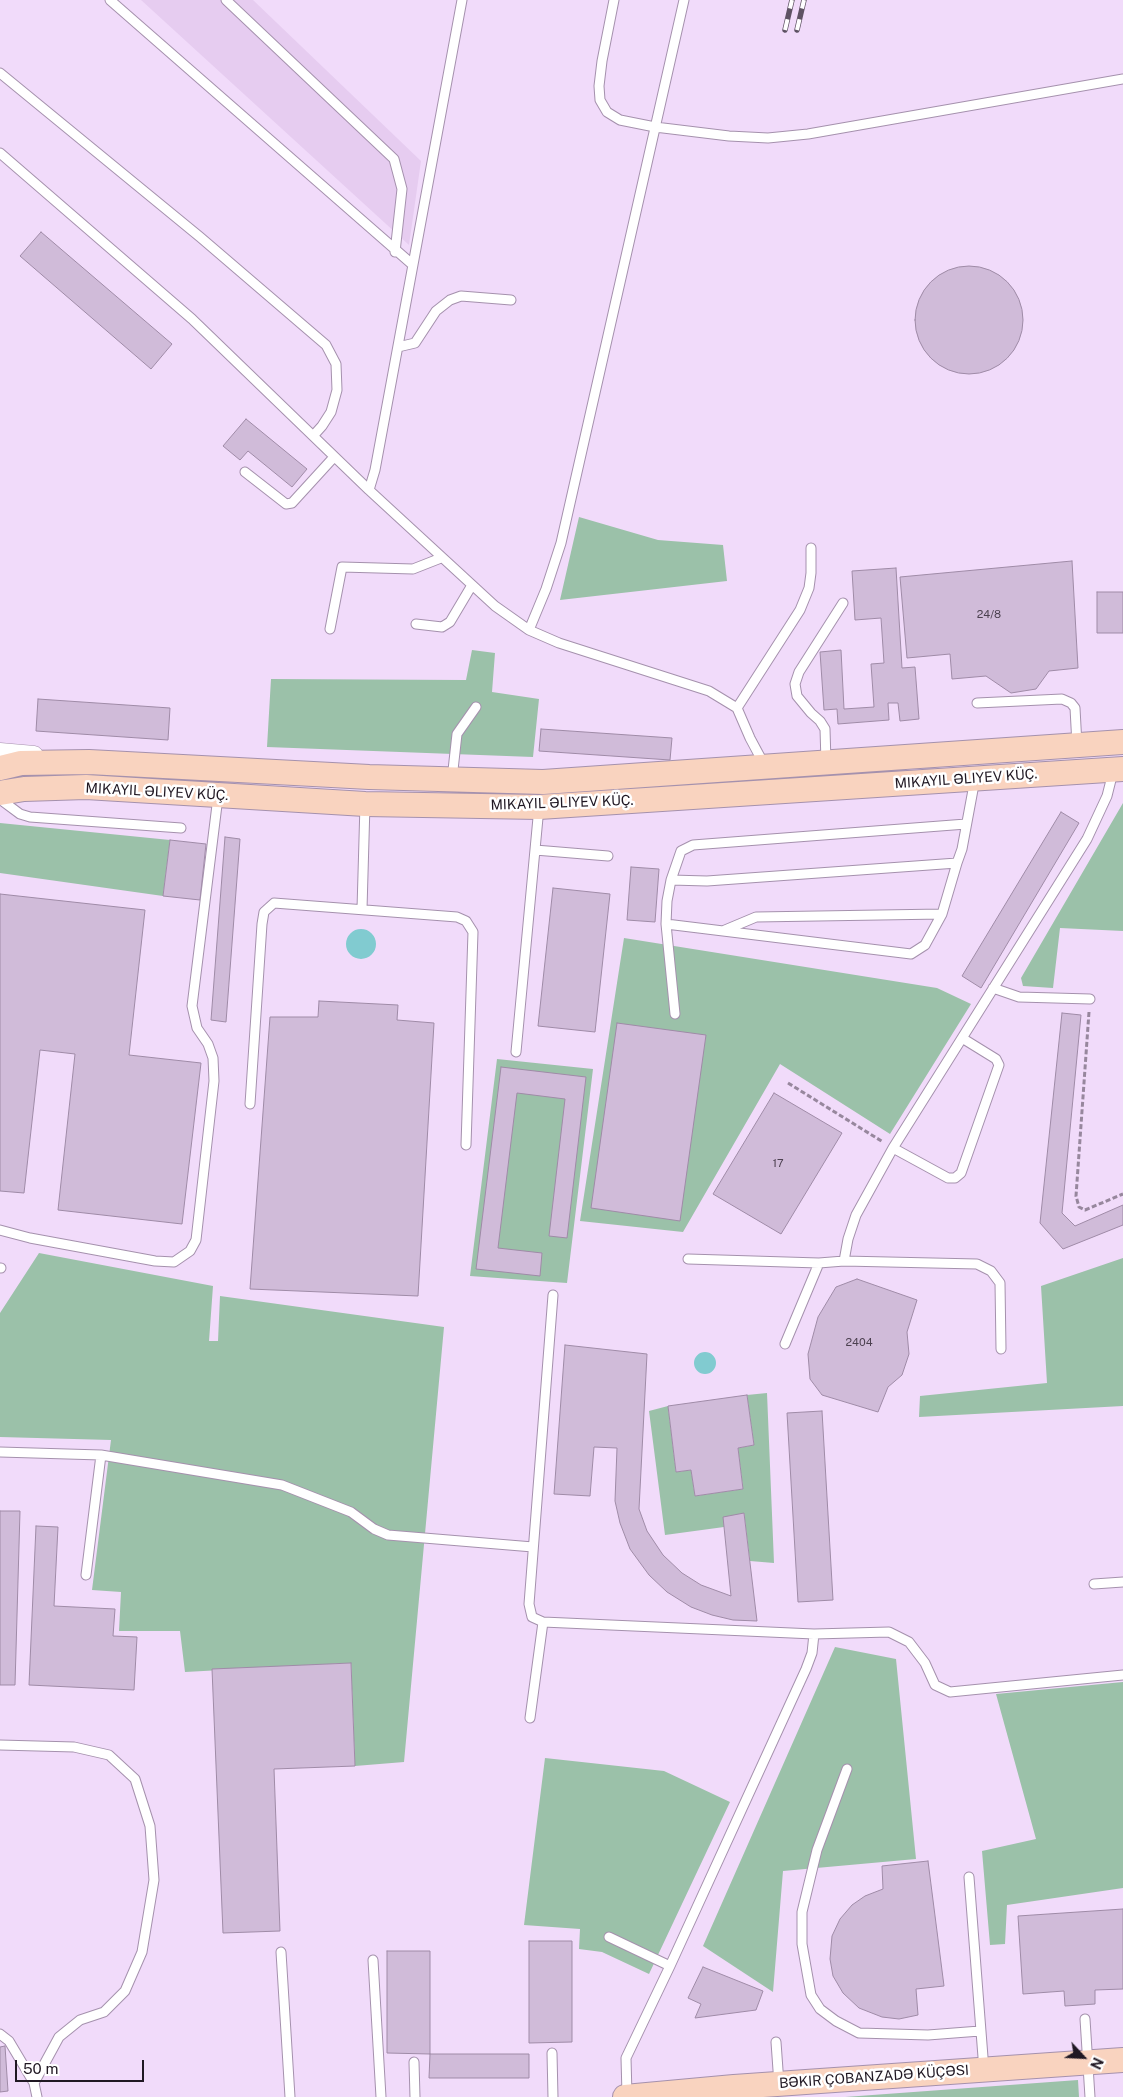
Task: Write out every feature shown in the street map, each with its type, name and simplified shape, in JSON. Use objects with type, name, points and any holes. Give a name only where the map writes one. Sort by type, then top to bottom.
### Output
[{"type":"main road","points":[[0,768],[21,763],[89,762],[369,777],[542,782],[1123,742]]},
{"type":"main road","points":[[0,793],[24,789],[86,788],[365,804],[539,807],[1119,769]]},
{"type":"main road","name":"BƏKIR ÇOBANZADƏ KÜÇƏSI","points":[[626,2097],[735,2092],[779,2084],[1123,2060]]},
{"type":"street","points":[[0,752],[89,762]]},
{"type":"street","points":[[0,778],[24,789]]},
{"type":"lane","points":[[110,0],[413,265]]},
{"type":"lane","points":[[227,0],[394,159],[402,189],[396,252]]},
{"type":"lane","points":[[369,490],[376,470],[462,0]]},
{"type":"lane","points":[[614,0],[602,61],[599,86],[600,100],[607,112],[620,120],[655,127],[729,136],[768,138],[808,134],[1123,79]]},
{"type":"lane","points":[[529,630],[546,589],[561,542],[684,0]]},
{"type":"lane","points":[[0,72],[193,231],[326,345],[336,364],[337,390],[331,412],[313,436]]},
{"type":"lane","points":[[0,153],[192,319],[334,457],[495,606],[529,630],[560,643],[710,691],[737,708],[766,768]]},
{"type":"lane","points":[[398,347],[416,343],[436,311],[455,298],[461,296],[511,300]]},
{"type":"lane","points":[[244,472],[286,504],[292,503],[334,457]]},
{"type":"lane","points":[[737,708],[800,610],[809,588],[811,548]]},
{"type":"lane","points":[[330,629],[342,567],[413,569],[441,558]]},
{"type":"lane","points":[[416,624],[442,627],[450,622],[472,585]]},
{"type":"lane","points":[[826,762],[825,728],[797,696],[795,684],[799,672],[843,603]]},
{"type":"lane","points":[[977,703],[1062,700],[1071,703],[1075,708],[1077,746]]},
{"type":"lane","points":[[452,779],[457,734],[476,707]]},
{"type":"lane","points":[[844,1261],[848,1239],[856,1215],[893,1148],[1087,839],[1119,769]]},
{"type":"lane","points":[[666,924],[911,954],[925,945],[942,914],[957,863],[976,779]]},
{"type":"lane","points":[[0,1230],[30,1238],[155,1261],[174,1262],[190,1251],[196,1240],[214,1081],[213,1058],[208,1044],[197,1028],[192,1006],[218,796]]},
{"type":"lane","points":[[0,799],[20,814],[30,817],[181,828]]},
{"type":"lane","points":[[362,909],[365,804]]},
{"type":"lane","points":[[516,1052],[539,807]]},
{"type":"lane","points":[[675,1014],[666,924],[667,901],[671,880],[682,851],[692,845],[966,824]]},
{"type":"lane","points":[[535,850],[608,856]]},
{"type":"lane","points":[[671,880],[707,881],[957,863]]},
{"type":"lane","points":[[250,1104],[264,912],[274,903],[457,917],[466,921],[473,932],[466,1144]]},
{"type":"lane","points":[[723,931],[756,917],[942,914]]},
{"type":"lane","points":[[993,988],[1019,997],[1090,999]]},
{"type":"lane","points":[[893,1148],[948,1178],[955,1178],[961,1173],[998,1065],[996,1059],[962,1038]]},
{"type":"lane","points":[[688,1258],[819,1263],[844,1261],[977,1264],[991,1271],[1000,1283],[1001,1349]]},
{"type":"lane","points":[[786,1344],[819,1263]]},
{"type":"lane","points":[[553,1295],[529,1604],[532,1617],[543,1622],[814,1634],[889,1632],[909,1642],[925,1663],[935,1685],[950,1692],[1123,1675]]},
{"type":"lane","points":[[0,1452],[101,1455],[282,1485],[351,1512],[374,1529],[388,1535],[533,1548]]},
{"type":"lane","points":[[86,1575],[101,1455]]},
{"type":"lane","points":[[1094,1584],[1123,1582]]},
{"type":"lane","points":[[530,1718],[543,1622]]},
{"type":"lane","points":[[626,2097],[626,2058],[806,1669],[812,1654],[814,1634]]},
{"type":"lane","points":[[0,1745],[74,1747],[109,1755],[135,1779],[150,1826],[154,1880],[142,1952],[126,1991],[104,2012],[80,2020],[59,2037],[34,2083]]},
{"type":"lane","points":[[847,1769],[817,1850],[802,1912],[802,1944],[811,1996],[820,2009],[836,2021],[859,2033],[928,2035],[980,2031]]},
{"type":"lane","points":[[968,1877],[984,2070]]},
{"type":"lane","points":[[608,1937],[670,1966]]},
{"type":"lane","points":[[281,1952],[290,2097]]},
{"type":"lane","points":[[373,1960],[381,2097]]},
{"type":"lane","points":[[1085,2019],[1090,2097]]},
{"type":"lane","points":[[0,2034],[9,2041],[34,2083],[37,2097]]},
{"type":"lane","points":[[776,2042],[779,2084]]},
{"type":"lane","points":[[552,2053],[554,2097]]},
{"type":"lane","points":[[414,2062],[414,2097]]},
{"type":"path","points":[[1090,999],[1076,1196],[1079,1207],[1085,1210],[1123,1194]]},
{"type":"path","points":[[788,1083],[893,1148]]},
{"type":"shaded area","points":[[141,0],[253,0],[421,161],[409,245]]},
{"type":"shaded area","points":[[579,517],[658,540],[723,545],[727,581],[560,600]]},
{"type":"shaded area","points":[[472,650],[495,653],[492,692],[539,699],[533,757],[267,747],[271,679],[466,680]]},
{"type":"shaded area","points":[[1123,803],[1123,931],[1060,928],[1053,988],[1023,986],[1021,978]]},
{"type":"shaded area","points":[[0,823],[170,840],[163,896],[0,873]]},
{"type":"shaded area","points":[[361,929],[372,933],[376,944],[372,955],[361,959],[350,955],[346,944],[350,933]]},
{"type":"shaded area","points":[[624,938],[937,988],[971,1004],[890,1134],[780,1064],[683,1232],[580,1221]]},
{"type":"shaded area","points":[[497,1059],[593,1069],[567,1283],[470,1276]]},
{"type":"shaded area","points":[[39,1253],[213,1286],[209,1341],[218,1341],[220,1296],[444,1327],[404,1762],[355,1766],[351,1663],[185,1672],[180,1631],[119,1631],[121,1592],[92,1590],[111,1440],[0,1437],[0,1313]]},
{"type":"shaded area","points":[[1123,1258],[1123,1406],[919,1417],[920,1396],[1047,1383],[1041,1286]]},
{"type":"shaded area","points":[[705,1352],[713,1355],[716,1363],[713,1371],[705,1374],[697,1371],[694,1363],[697,1355]]},
{"type":"shaded area","points":[[767,1393],[774,1563],[750,1561],[744,1513],[724,1527],[665,1535],[649,1411],[668,1406],[676,1472],[691,1470],[695,1496],[743,1489],[738,1448],[754,1445],[747,1395]]},
{"type":"shaded area","points":[[835,1647],[896,1659],[916,1859],[783,1871],[773,1992],[703,1946]]},
{"type":"shaded area","points":[[1123,1682],[1123,1888],[1007,1905],[1005,1944],[990,1945],[982,1851],[1036,1839],[996,1694]]},
{"type":"shaded area","points":[[545,1758],[664,1771],[730,1802],[649,1974],[602,1952],[579,1949],[580,1929],[524,1925]]},
{"type":"shaded area","points":[[1078,2080],[1079,2097],[845,2097]]},
{"type":"building","points":[[41,232],[172,344],[151,369],[20,256]]},
{"type":"building","points":[[969,266],[990,270],[1007,282],[1019,299],[1023,320],[1019,341],[1007,358],[990,370],[969,374],[948,370],[931,358],[919,341],[915,320],[919,299],[931,282],[948,270]]},
{"type":"building","points":[[246,419],[307,469],[292,487],[248,451],[240,460],[223,446]]},
{"type":"building","points":[[1072,561],[1078,668],[1049,671],[1036,689],[1011,693],[986,676],[952,679],[950,654],[907,658],[900,577]]},
{"type":"building","points":[[896,568],[902,668],[915,667],[919,719],[900,721],[898,703],[888,703],[889,720],[838,724],[837,709],[824,710],[820,652],[841,650],[844,709],[874,707],[871,664],[884,663],[881,618],[855,620],[852,571]]},
{"type":"building","points":[[1097,592],[1123,592],[1123,633],[1097,633]]},
{"type":"building","points":[[38,699],[170,708],[168,740],[36,731]]},
{"type":"building","points":[[541,729],[672,738],[670,760],[539,751]]},
{"type":"building","points":[[1061,812],[1079,823],[981,988],[962,976]]},
{"type":"building","points":[[225,837],[240,839],[226,1022],[211,1020]]},
{"type":"building","points":[[170,840],[206,844],[200,900],[163,896]]},
{"type":"building","points":[[631,867],[659,869],[655,922],[627,920]]},
{"type":"building","points":[[553,888],[610,894],[595,1032],[538,1026]]},
{"type":"building","points":[[0,894],[145,910],[129,1055],[201,1063],[182,1224],[58,1210],[75,1054],[40,1050],[24,1193],[0,1191]]},
{"type":"building","points":[[319,1001],[398,1005],[397,1020],[434,1023],[418,1296],[250,1289],[270,1017],[318,1017]]},
{"type":"building","points":[[1062,1013],[1081,1015],[1062,1213],[1075,1226],[1123,1205],[1123,1225],[1063,1249],[1040,1223]]},
{"type":"building","points":[[617,1023],[706,1035],[680,1221],[591,1208]]},
{"type":"building","points":[[501,1067],[586,1077],[567,1238],[549,1236],[565,1099],[517,1093],[498,1248],[542,1253],[540,1276],[476,1269]]},
{"type":"building","points":[[774,1093],[842,1133],[781,1234],[713,1194]]},
{"type":"building","points":[[857,1279],[917,1300],[907,1332],[909,1354],[902,1375],[888,1387],[878,1412],[822,1395],[810,1379],[808,1354],[818,1317],[836,1287]]},
{"type":"building","points":[[565,1345],[647,1354],[639,1509],[647,1531],[663,1555],[682,1573],[701,1585],[731,1596],[723,1517],[744,1513],[757,1621],[733,1620],[691,1607],[667,1592],[649,1575],[630,1549],[620,1523],[615,1501],[617,1448],[594,1447],[590,1496],[554,1494]]},
{"type":"building","points":[[747,1395],[754,1445],[738,1448],[743,1489],[695,1496],[691,1470],[676,1472],[668,1406]]},
{"type":"building","points":[[822,1411],[833,1600],[798,1602],[787,1413]]},
{"type":"building","points":[[0,1511],[20,1511],[15,1685],[0,1685]]},
{"type":"building","points":[[36,1526],[58,1527],[54,1606],[115,1609],[113,1636],[137,1637],[134,1690],[29,1685]]},
{"type":"building","points":[[351,1663],[355,1766],[274,1769],[280,1931],[223,1933],[212,1669]]},
{"type":"building","points":[[928,1861],[944,1986],[916,1989],[918,2015],[899,2019],[882,2017],[859,2008],[843,1993],[833,1976],[830,1959],[832,1936],[840,1919],[852,1905],[865,1896],[883,1889],[882,1866]]},
{"type":"building","points":[[1123,1909],[1123,1989],[1095,1990],[1095,2004],[1065,2006],[1064,1991],[1023,1994],[1018,1916]]},
{"type":"building","points":[[529,1941],[572,1941],[572,2042],[529,2043]]},
{"type":"building","points":[[387,1951],[430,1951],[430,2054],[387,2053]]},
{"type":"building","points":[[703,1967],[763,1991],[756,2010],[695,2018],[701,2004],[688,1998]]},
{"type":"building","points":[[5,2046],[8,2091],[0,2092],[0,2047]]},
{"type":"building","points":[[430,2054],[529,2054],[529,2078],[429,2078]]},
{"type":"railway","points":[[785,30],[792,0]]},
{"type":"railway","points":[[797,30],[804,0]]}]
